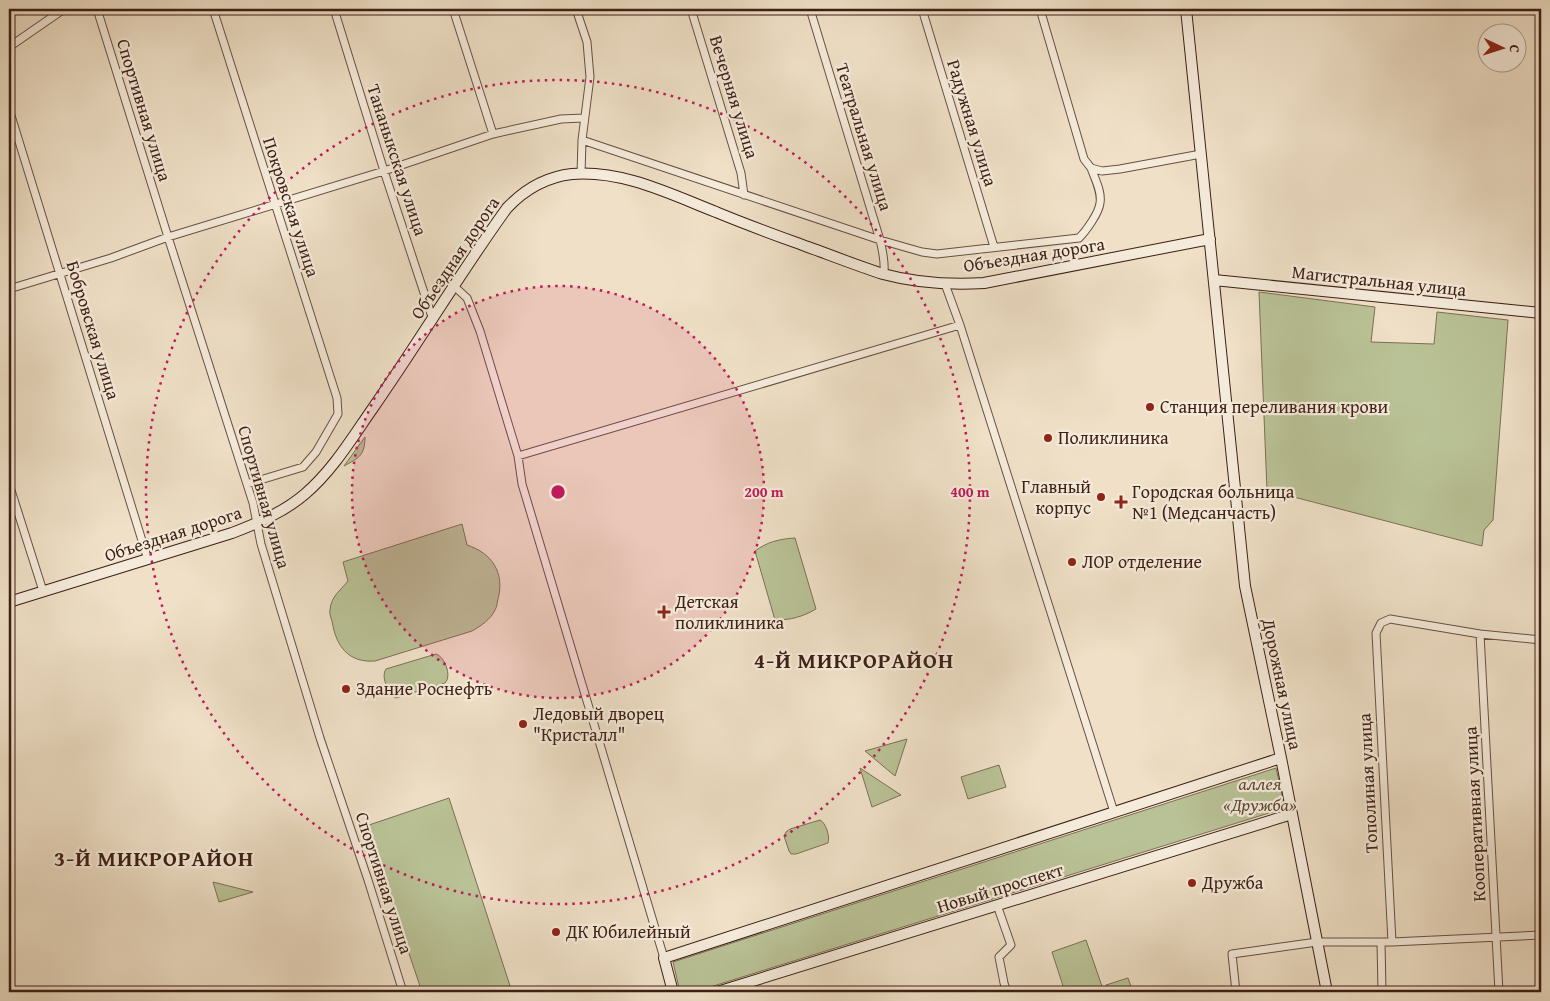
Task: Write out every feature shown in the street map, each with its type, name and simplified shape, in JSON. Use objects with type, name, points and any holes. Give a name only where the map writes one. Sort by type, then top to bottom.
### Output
[{"type":"main road","name":"Дорожная улица","points":[[1186,9],[1245,586],[1327,992]]},
{"type":"main road","name":"Объездная дорога","points":[[9,602],[148,560],[257,524],[304,495],[329,470],[400,369],[507,208],[517,197],[538,183],[548,179],[581,174],[619,177],[663,190],[734,219],[884,274],[945,284],[975,284],[1010,279],[1210,239]]},
{"type":"main road","name":"Магистральная улица","points":[[1214,280],[1541,313]]},
{"type":"main road","points":[[673,992],[664,958],[1281,758]]},
{"type":"main road","name":"Новый проспект","points":[[717,992],[1292,814]]},
{"type":"street","points":[[9,47],[64,9]]},
{"type":"street","name":"Спортивная улица","points":[[97,9],[253,503],[260,544],[403,992]]},
{"type":"street","name":"Покровская улица","points":[[213,9],[337,398],[338,414],[316,452],[303,467],[247,484]]},
{"type":"street","name":"Тананыкская улица","points":[[334,9],[384,172],[433,320]]},
{"type":"street","points":[[453,9],[493,134]]},
{"type":"street","points":[[576,9],[587,42],[590,77],[584,118],[581,174]]},
{"type":"street","name":"Вечерняя улица","points":[[692,9],[741,173],[744,195]]},
{"type":"street","name":"Театральная улица","points":[[810,9],[884,253],[884,274]]},
{"type":"street","name":"Радужная улица","points":[[922,9],[994,247]]},
{"type":"street","points":[[582,140],[880,240],[922,252],[938,254],[1080,238],[1088,228],[1100,204],[1099,190],[1091,168],[1084,158],[1040,9]]},
{"type":"street","name":"Бобровская улица","points":[[9,109],[148,560]]},
{"type":"street","points":[[9,289],[111,258],[168,236],[384,172],[493,134],[561,119],[584,118]]},
{"type":"street","points":[[1091,168],[1102,171],[1120,170],[1201,154]]},
{"type":"street","points":[[945,284],[1114,812]]},
{"type":"street","points":[[455,287],[467,298],[471,307],[518,456],[522,484],[664,958]]},
{"type":"street","points":[[518,456],[960,326]]},
{"type":"street","points":[[9,484],[43,591]]},
{"type":"street","name":"Тополиная улица","points":[[1392,942],[1376,633],[1381,623],[1390,619],[1480,634]]},
{"type":"street","points":[[1480,634],[1541,640]]},
{"type":"street","name":"Кооперативная улица","points":[[1480,634],[1499,992]]},
{"type":"street","points":[[997,905],[1011,945],[999,957],[1007,992]]},
{"type":"street","points":[[1236,992],[1232,954],[1317,942],[1392,942],[1541,935]]},
{"type":"street","points":[[1381,942],[1382,992]]},
{"type":"green space","points":[[1259,292],[1375,307],[1371,342],[1434,344],[1437,312],[1508,320],[1493,520],[1484,530],[1482,546],[1267,490]]},
{"type":"green space","points":[[365,437],[364,448],[360,455],[354,461],[344,466]]},
{"type":"green space","points":[[462,524],[467,545],[490,559],[498,573],[500,590],[497,605],[488,619],[472,631],[375,661],[357,659],[345,651],[337,638],[330,613],[334,597],[348,581],[343,562]]},
{"type":"green space","points":[[795,538],[816,609],[796,618],[775,620],[755,551],[764,545]]},
{"type":"green space","points":[[436,654],[447,667],[448,676],[445,683],[396,698],[390,695],[384,678],[386,669]]},
{"type":"green space","points":[[907,739],[895,776],[865,751]]},
{"type":"green space","points":[[999,765],[1006,787],[968,799],[961,777]]},
{"type":"green space","points":[[860,768],[901,795],[872,807]]},
{"type":"green space","name":"аллея «Дружба»","points":[[1276,768],[1285,808],[694,992],[680,992],[673,962]]},
{"type":"green space","points":[[449,798],[512,992],[422,992],[366,826]]},
{"type":"green space","points":[[820,820],[827,830],[828,843],[791,854],[784,836],[786,832]]},
{"type":"green space","points":[[213,882],[253,892],[219,902]]},
{"type":"green space","points":[[1086,940],[1104,992],[1065,992],[1052,952]]},
{"type":"green space","points":[[1128,978],[1133,992],[1108,992],[1106,985]]},
{"type":"place","name":"Станция переливания крови","points":[[1150,407]]},
{"type":"place","name":"Поликлиника","points":[[1048,438]]},
{"type":"place","name":"Главный корпус","points":[[1101,497]]},
{"type":"place","name":"Городская больница №1 (Медсанчасть)","points":[[1121,502]]},
{"type":"place","name":"ЛОР отделение","points":[[1072,562]]},
{"type":"place","name":"Детская поликлиника","points":[[664,612]]},
{"type":"place","name":"Здание Роснефть","points":[[346,689]]},
{"type":"place","name":"Ледовый дворец \"Кристалл\"","points":[[523,724]]},
{"type":"place","name":"Дружба","points":[[1192,883]]},
{"type":"place","name":"ДК Юбилейный","points":[[556,932]]},
{"type":"district","name":"4-Й МИКРОРАЙОН","points":[[854,660]]},
{"type":"district","name":"3-Й МИКРОРАЙОН","points":[[154,858]]}]
